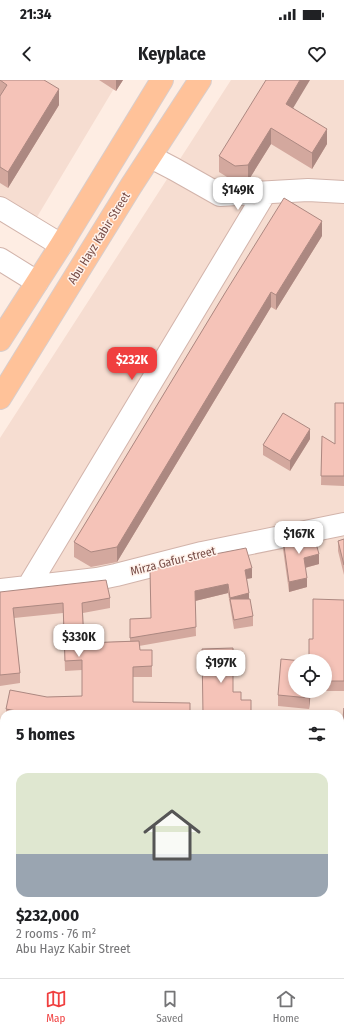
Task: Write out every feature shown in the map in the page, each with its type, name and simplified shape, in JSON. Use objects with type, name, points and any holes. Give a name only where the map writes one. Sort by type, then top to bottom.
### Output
[{"type":"main road","points":[[0,340],[61,245],[162,80]]},
{"type":"main road","name":"Abu Hayz Kabir Street","points":[[0,398],[131,186],[200,80]]},
{"type":"street","points":[[151,157],[174,168],[220,195],[308,190],[344,192]]},
{"type":"street","points":[[28,587],[264,193]]},
{"type":"street","points":[[0,208],[61,245]]},
{"type":"street","points":[[0,259],[37,282]]},
{"type":"street","name":"Mirza Gafur street","points":[[0,590],[97,579],[202,553],[344,524]]},
{"type":"shaded area","points":[[0,80],[119,80],[37,217],[0,201]]},
{"type":"shaded area","points":[[231,80],[344,80],[344,710],[0,710],[0,438]]},
{"type":"building","points":[[0,80],[44,80],[59,89],[8,172],[0,167],[0,96],[7,85]]},
{"type":"building","points":[[266,80],[300,80],[286,104],[327,129],[312,153],[271,128],[248,165],[235,166],[219,156]]},
{"type":"building","points":[[284,198],[322,221],[276,295],[271,292],[117,547],[91,552],[74,542]]},
{"type":"building","points":[[335,403],[344,403],[344,476],[321,476],[322,436],[335,444]]},
{"type":"building","points":[[283,413],[310,429],[290,461],[263,445]]},
{"type":"building","points":[[313,533],[319,554],[304,558],[307,578],[289,582],[283,539]]},
{"type":"building","points":[[344,539],[344,565],[338,541]]},
{"type":"building","points":[[246,548],[252,568],[245,570],[249,593],[230,598],[228,584],[195,591],[196,627],[130,638],[130,619],[151,618],[150,570],[205,556]]},
{"type":"building","points":[[106,580],[110,598],[82,603],[84,643],[139,641],[140,650],[152,650],[152,666],[133,667],[133,702],[190,703],[190,710],[6,709],[10,690],[47,697],[82,696],[82,660],[65,661],[63,603],[13,608],[20,673],[0,675],[0,592]]},
{"type":"building","points":[[230,599],[250,599],[253,616],[234,620]]},
{"type":"building","points":[[313,599],[344,600],[344,681],[332,681],[332,654],[309,654],[309,639],[313,639]]},
{"type":"building","points":[[233,648],[233,692],[241,692],[241,700],[251,700],[251,710],[203,710],[202,649]]},
{"type":"building","points":[[281,659],[288,660],[288,696],[278,695]]}]
